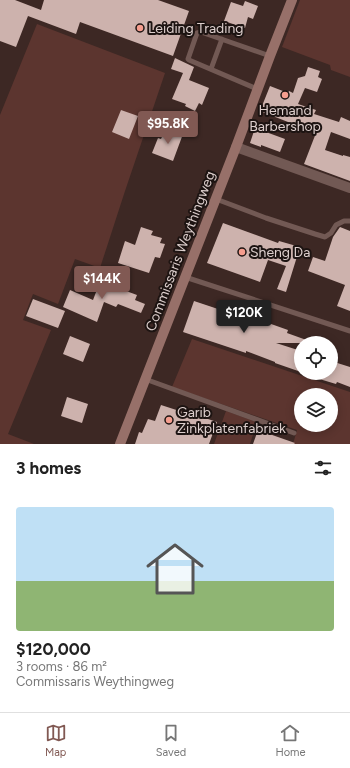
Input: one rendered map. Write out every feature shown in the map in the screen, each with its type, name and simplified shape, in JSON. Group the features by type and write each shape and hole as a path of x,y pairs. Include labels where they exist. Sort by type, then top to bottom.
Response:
{"main road":[{"name":"Commissaris Weythingweg","path":"120,444 292,0"}],"street":[{"path":"236,147 350,188"}],"lane":[{"path":"257,89 188,59 197,33 201,32 270,56"},
{"path":"210,69 222,39"},
{"path":"216,199 266,218 325,236 331,233 336,225 350,220"},
{"path":"185,277 350,331"},
{"path":"145,379 294,433"}],"shaded area":[{"path":"300,0 350,0 350,77 331,70 330,65 282,47"},
{"path":"37,24 165,73 100,268 75,259 58,304 33,294 23,320 51,330 8,434 34,444 0,444 0,115"},
{"path":"192,339 294,373 294,380 314,380 350,392 350,444 293,444 296,432 338,432 338,388 294,388 294,429 172,387"},
{"path":"226,411 257,422 250,444 214,444"}],"building":[{"name":"Leiding Trading","path":"0,0 15,0 41,10 44,0 158,0 189,11 173,56 80,22 76,34 28,16 16,47 0,41"},
{"path":"245,1 258,6 253,19 248,17 245,28 224,21 231,2 243,6"},
{"path":"175,58 194,67 189,80 209,88 202,105 199,103 195,111 185,106 186,104 172,99 183,73 171,69"},
{"path":"308,67 320,71 318,77 322,79 317,92 305,88 298,104 316,110 314,114 339,122 341,117 350,121 350,139 331,132 325,150 350,157 350,181 304,164 316,133 260,111 270,86 288,93 289,91 293,93 298,78 305,76"},
{"path":"121,110 138,116 129,139 112,132"},
{"path":"166,128 183,134 173,161 152,153 158,138 161,139"},
{"path":"255,128 285,139 280,152 261,145 261,147 250,143"},
{"name":"Sheng Da","path":"223,223 278,243 279,241 300,247 286,292 277,289 286,266 268,260 260,282 207,263"},
{"path":"141,227 153,231 151,235 162,238 160,243 165,244 160,258 155,257 149,273 118,263 125,241 135,245"},
{"path":"340,227 350,231 350,311 337,306 345,285 308,271 313,257 325,261 333,237"},
{"path":"103,274 120,281 118,288 137,295 135,300 145,304 141,313 118,304 116,307 104,302 97,322 63,307 70,290 93,300"},
{"path":"33,299 65,311 58,328 26,316"},
{"path":"194,301 224,311 227,305 258,316 257,319 288,330 287,333 295,336 294,336 294,343 276,343 294,349 294,370 246,351 246,353 183,332"},
{"path":"70,336 90,344 83,362 63,354"},
{"path":"338,363 350,367 350,387 337,382 336,384 323,380 338,380"},
{"path":"67,397 88,404 82,423 61,416"},
{"path":"161,405 217,422 209,444 135,444 139,432 142,433 148,419 155,421"},
{"path":"258,430 295,443 253,444"}],"place":[{"name":"Leiding Trading","path":"140,28"},
{"name":"Hemand Barbershop","path":"285,95"},
{"name":"Sheng Da","path":"242,252"},
{"name":"Garib Zinkplatenfabriek","path":"169,420"}]}
